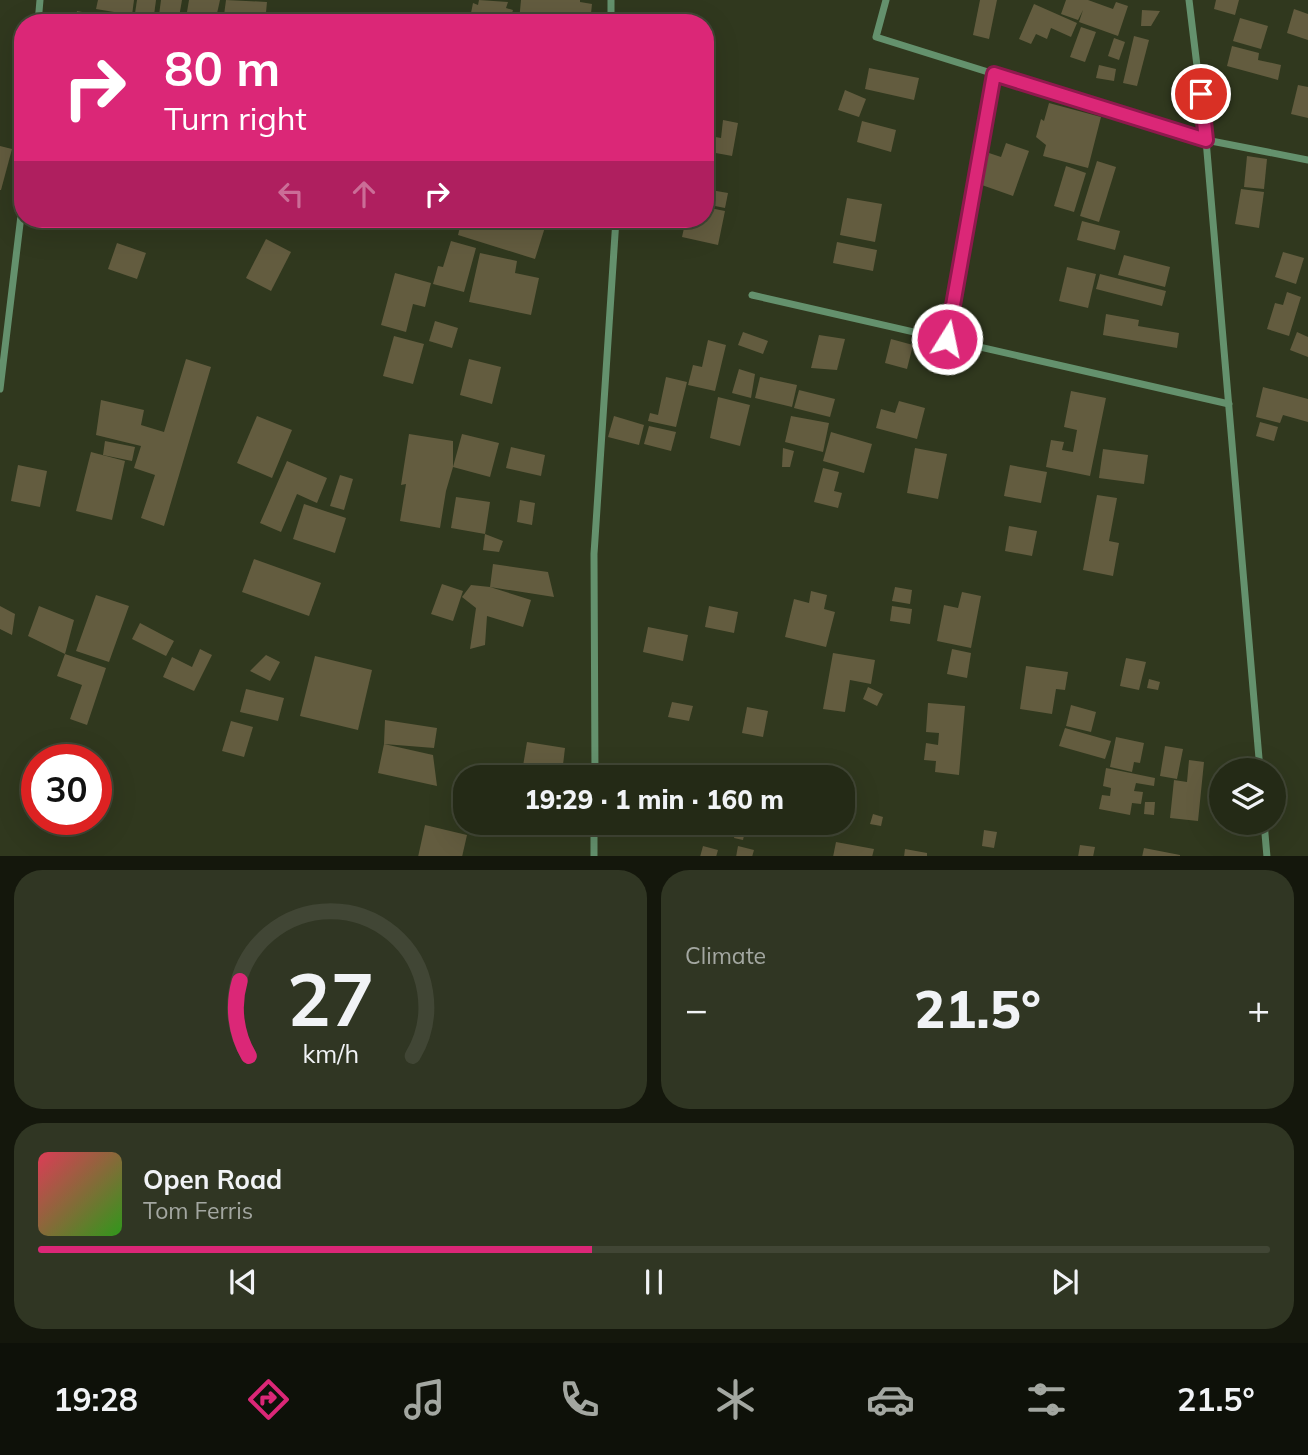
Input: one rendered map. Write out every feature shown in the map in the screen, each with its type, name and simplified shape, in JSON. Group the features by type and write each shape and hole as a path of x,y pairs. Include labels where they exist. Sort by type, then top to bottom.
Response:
{"street":[{"path":"886,0 876,37 1206,140 1308,160"},
{"path":"1189,0 1206,140 1259,758"},
{"path":"947,339 994,74"},
{"path":"0,390 20,228"},
{"path":"595,765 594,554 615,228"},
{"path":"752,295 1229,404"},
{"path":"594,835 594,856"},
{"path":"1265,835 1267,856"}],"building":[{"path":"98,0 134,0 132,14 96,9"},
{"path":"137,0 156,0 154,14 135,14"},
{"path":"161,0 182,0 180,14 159,14"},
{"path":"189,0 220,0 217,14 187,12"},
{"path":"226,0 267,2 266,14 224,14"},
{"path":"479,0 508,2 506,8 513,10 512,14 471,14 473,3 478,5"},
{"path":"521,0 580,0 592,4 591,14 520,14"},
{"path":"980,0 997,0 989,39 973,35"},
{"path":"1066,0 1088,0 1113,9 1116,2 1128,6 1118,36 1079,22 1083,10 1078,20 1061,14"},
{"path":"1216,0 1239,0 1235,15 1214,9"},
{"path":"1034,4 1077,23 1071,37 1051,28 1047,39 1036,34 1031,44 1019,39"},
{"path":"1294,9 1308,14 1308,40 1287,33"},
{"path":"1142,10 1160,11 1151,26 1141,26"},
{"path":"1240,18 1268,26 1261,49 1233,41"},
{"path":"1081,27 1096,32 1085,62 1070,57"},
{"path":"1134,36 1149,40 1137,86 1123,83"},
{"path":"1114,38 1125,42 1119,60 1108,56"},
{"path":"1232,46 1259,53 1258,60 1281,65 1278,80 1227,66"},
{"path":"1099,65 1116,69 1114,81 1096,78"},
{"path":"869,68 919,78 914,100 865,89"},
{"path":"1298,85 1308,87 1308,118 1291,114"},
{"path":"845,90 866,99 859,117 838,110"},
{"path":"1049,103 1101,117 1088,168 1043,156 1046,145 1036,137"},
{"path":"723,120 738,123 732,156 714,153 714,137 721,138"},
{"path":"862,121 896,130 891,152 857,142"},
{"path":"1006,143 1029,151 1013,196 979,184 989,153 1001,157"},
{"path":"0,146 12,149 1,190 0,190"},
{"path":"1247,156 1267,159 1264,189 1244,187"},
{"path":"1097,161 1116,167 1099,222 1080,216"},
{"path":"1066,166 1086,173 1074,212 1054,206"},
{"path":"1241,189 1264,192 1259,228 1235,224"},
{"path":"714,191 728,193 725,208 714,206"},
{"path":"847,198 882,204 875,242 840,235"},
{"path":"714,209 725,211 718,245 682,237 684,228 714,228"},
{"path":"1082,221 1120,231 1115,250 1077,240"},
{"path":"460,228 545,228 535,259 458,235"},
{"path":"266,239 291,252 271,291 246,278"},
{"path":"451,241 476,248 464,292 433,284 438,266 443,267"},
{"path":"837,242 877,250 873,271 833,263"},
{"path":"117,243 146,253 137,279 108,269"},
{"path":"1283,252 1304,258 1296,284 1275,277"},
{"path":"480,253 517,261 515,273 539,278 531,315 469,302"},
{"path":"1124,255 1170,267 1165,287 1118,275"},
{"path":"1067,267 1096,274 1088,308 1059,301"},
{"path":"395,273 431,283 425,307 413,304 406,332 381,325"},
{"path":"1100,274 1166,291 1162,306 1096,289"},
{"path":"1287,292 1301,297 1289,336 1267,329 1275,303 1283,305"},
{"path":"1106,314 1139,320 1138,326 1179,333 1177,348 1103,335"},
{"path":"435,321 458,328 452,348 429,341"},
{"path":"743,332 768,341 763,354 738,345"},
{"path":"1297,332 1308,337 1308,357 1290,350"},
{"path":"819,335 845,339 837,370 811,368"},
{"path":"394,336 424,344 413,384 383,376"},
{"path":"891,339 913,345 907,369 885,363"},
{"path":"708,340 726,345 715,391 688,385 693,365 702,367"},
{"path":"186,359 211,367 164,526 141,518 155,475 134,468 141,446 96,435 101,400 144,410 141,425 164,432"},
{"path":"469,359 501,367 492,404 460,395"},
{"path":"739,369 755,374 751,398 732,393"},
{"path":"666,377 687,382 676,427 648,421 650,413 658,415"},
{"path":"760,377 797,385 792,407 755,398"},
{"path":"1263,387 1308,399 1308,422 1283,415 1280,423 1256,417"},
{"path":"799,390 835,399 830,417 794,408"},
{"path":"1071,391 1106,398 1090,476 1046,467 1051,440 1064,442 1062,450 1073,452 1077,430 1064,427"},
{"path":"718,397 750,405 740,446 710,438"},
{"path":"899,401 925,408 917,439 876,428 881,409 895,413"},
{"path":"257,416 292,430 272,478 237,463"},
{"path":"614,416 644,425 639,445 608,437"},
{"path":"791,416 829,423 823,452 785,442"},
{"path":"1260,422 1278,427 1274,441 1256,436"},
{"path":"649,426 676,432 671,451 644,444"},
{"path":"831,432 872,444 864,473 823,461"},
{"path":"409,434 453,441 453,467 440,528 400,521 406,484 401,485"},
{"path":"462,434 499,443 490,477 453,467"},
{"path":"105,441 135,447 132,461 103,455"},
{"path":"511,447 545,455 541,476 506,468"},
{"path":"783,448 794,451 790,467 782,467"},
{"path":"915,448 947,454 938,499 907,493"},
{"path":"1103,449 1148,455 1144,484 1099,478"},
{"path":"91,452 125,461 112,520 76,511"},
{"path":"287,461 327,478 317,503 297,494 281,532 260,523"},
{"path":"18,465 47,471 40,507 11,501"},
{"path":"1010,465 1047,472 1041,503 1004,496"},
{"path":"823,468 839,472 834,491 842,493 838,508 814,502"},
{"path":"340,475 353,479 344,510 330,506"},
{"path":"1097,495 1117,498 1109,541 1119,543 1113,576 1083,570"},
{"path":"456,497 490,502 485,534 451,528"},
{"path":"520,500 535,503 532,525 517,522"},
{"path":"304,504 346,518 335,553 293,539"},
{"path":"1009,526 1037,531 1032,556 1005,551"},
{"path":"485,534 503,541 499,552 483,550"},
{"path":"254,559 321,583 309,616 242,592"},
{"path":"493,564 548,572 554,597 490,587"},
{"path":"442,584 463,591 453,621 431,614"},
{"path":"471,585 490,587 531,600 523,627 487,616 485,645 470,649 476,608 462,597"},
{"path":"895,587 912,590 910,604 892,601"},
{"path":"811,591 827,595 824,609 835,612 826,647 785,637 794,599 809,603"},
{"path":"962,592 981,596 971,648 937,641 944,605 958,608"},
{"path":"96,595 129,606 109,662 76,651"},
{"path":"0,606 15,614 12,635 0,629"},
{"path":"39,606 74,620 65,654 28,636"},
{"path":"709,606 738,612 734,633 705,627"},
{"path":"892,606 912,609 910,624 890,621"},
{"path":"140,623 174,641 166,656 132,639"},
{"path":"648,627 688,635 683,661 643,652"},
{"path":"200,649 212,655 194,691 163,677 172,657 192,667"},
{"path":"952,649 971,653 967,678 947,674"},
{"path":"833,653 875,660 871,684 850,680 845,712 823,709"},
{"path":"65,654 106,668 87,725 70,719 82,685 57,676"},
{"path":"266,655 280,662 270,681 250,671"},
{"path":"315,656 372,670 358,730 300,716"},
{"path":"1126,658 1146,662 1139,690 1120,686"},
{"path":"1026,666 1068,672 1065,690 1056,689 1052,714 1020,709"},
{"path":"1149,679 1160,682 1158,690 1147,688"},
{"path":"868,687 883,694 877,706 863,699"},
{"path":"246,689 284,698 278,721 240,712"},
{"path":"672,702 693,706 689,721 668,717"},
{"path":"928,703 965,706 959,775 935,772 936,761 924,760 926,743 938,745 939,733 926,732"},
{"path":"1071,705 1096,712 1091,732 1066,726"},
{"path":"747,707 768,711 763,737 742,733"},
{"path":"385,720 437,728 434,748 384,744"},
{"path":"231,721 253,727 244,757 222,751"},
{"path":"1065,728 1111,741 1105,759 1059,746"},
{"path":"1116,737 1144,743 1140,763 1134,762 1132,772 1110,767"},
{"path":"527,742 565,748 563,765 523,765"},
{"path":"384,744 433,755 437,786 378,773"},
{"path":"1165,746 1183,749 1177,779 1160,776"},
{"path":"1189,760 1204,762 1198,821 1170,818 1174,780 1187,782"},
{"path":"1106,768 1155,778 1154,786 1136,783 1134,791 1143,792 1141,804 1132,803 1130,815 1099,809 1102,795 1110,796 1111,788 1103,786"},
{"path":"1145,802 1155,802 1154,815 1144,814"},
{"path":"873,814 883,817 881,826 870,824"},
{"path":"425,825 453,832 453,835 467,835 462,856 418,856"},
{"path":"984,830 997,832 994,848 982,846"},
{"path":"735,835 744,835 743,840 734,838"},
{"path":"836,842 874,849 872,856 833,856"},
{"path":"1080,845 1095,847 1093,856 1078,856"},
{"path":"703,846 718,850 716,856 700,856"},
{"path":"738,846 754,850 752,856 736,856"},
{"path":"1144,848 1180,855 1180,856 1142,856"},
{"path":"905,849 927,853 927,856 904,856"}],"route":[{"path":"947,339 994,74 1206,140 1201,94"}]}
